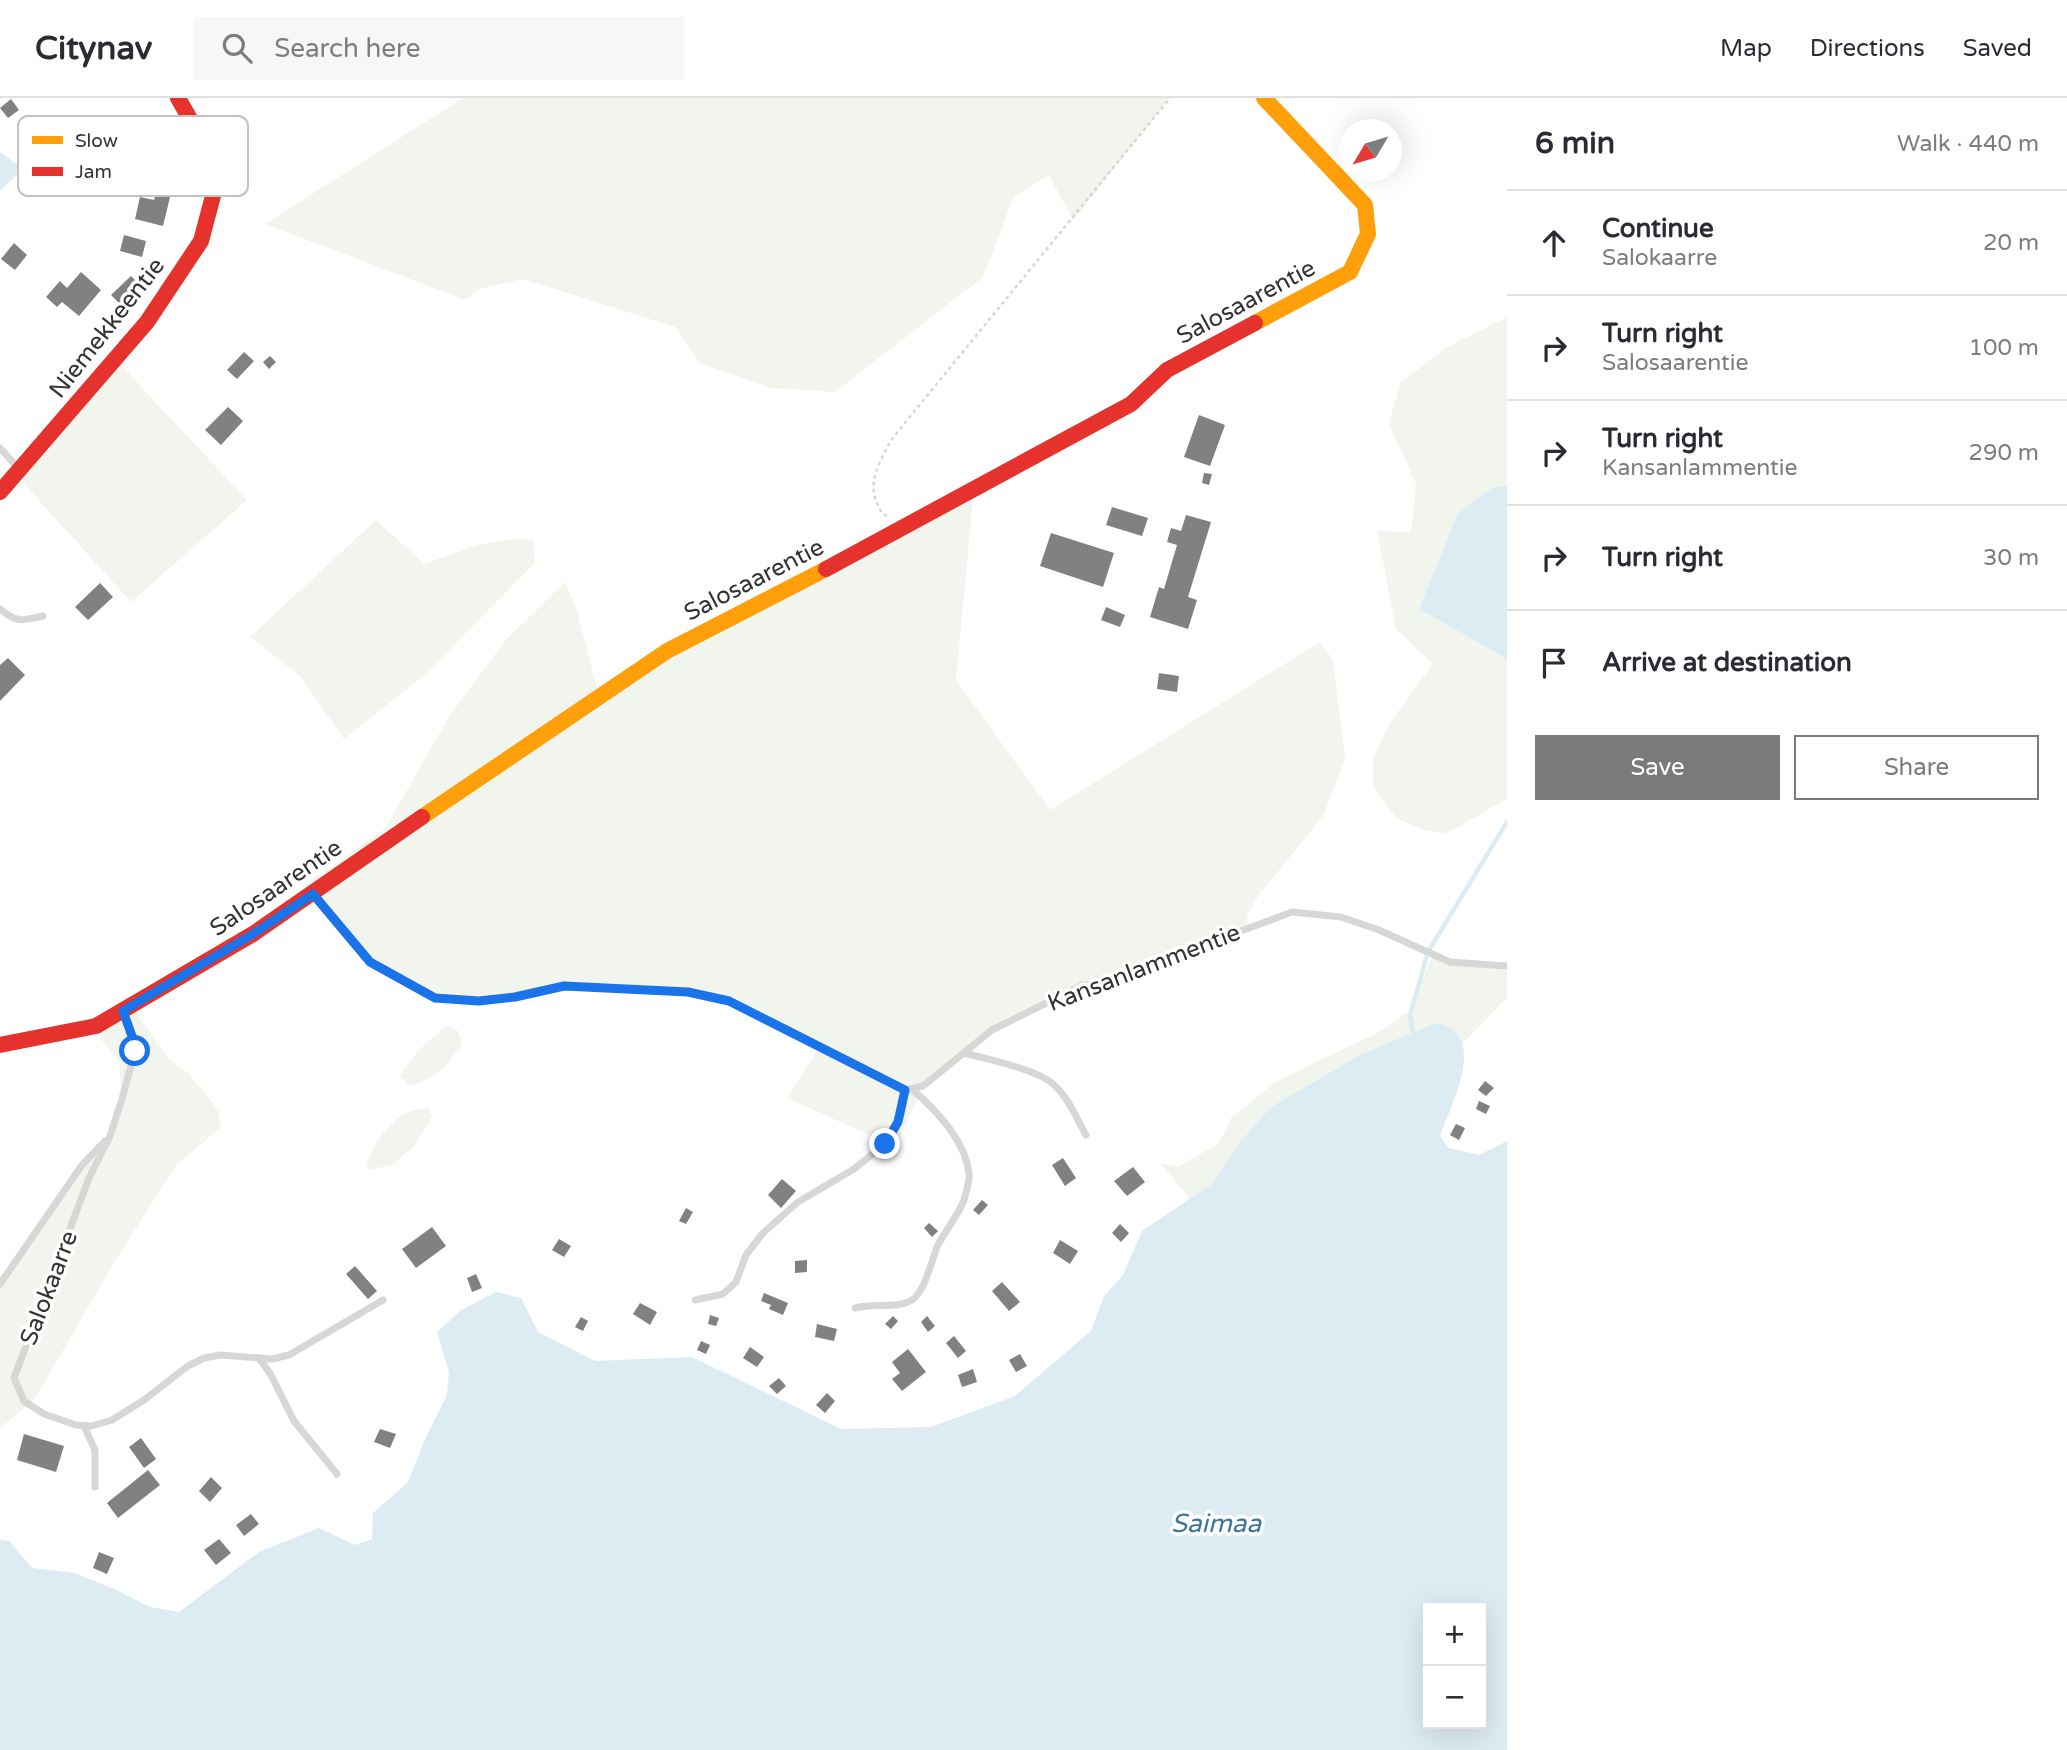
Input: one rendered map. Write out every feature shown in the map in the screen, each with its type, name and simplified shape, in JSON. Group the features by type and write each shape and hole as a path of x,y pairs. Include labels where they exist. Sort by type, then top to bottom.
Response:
{"street":[{"name":"Niemekkeentie","path":"178,98 188,116"},
{"name":"Salosaarentie","path":"0,1045 96,1026 123,1011 253,934 667,651 1131,404 1167,370 1350,272 1368,234 1365,205 1264,98"},
{"name":"Niemekkeentie","path":"0,492 147,322 201,242 213,196"}],"lane":[{"path":"0,448 20,469"},
{"path":"0,608 12,619 24,621 43,616"},
{"path":"313,894 370,962 435,998 479,1001 515,997 564,986 688,992 729,1001 909,1090 931,1105 964,1150 970,1176 963,1202 938,1245 920,1293 914,1300 897,1306 881,1304 855,1308"},
{"name":"Kansanlammentie","path":"909,1090 923,1086 992,1030 1083,985 1099,984 1292,912 1341,917 1379,930 1450,962 1507,966"},
{"name":"Salokaarre","path":"84,1426 44,1414 24,1401 14,1378 89,1178 110,1136 135,1051 123,1011"},
{"path":"964,1053 993,1060 1051,1082 1064,1096 1086,1135"},
{"path":"695,1300 723,1294 736,1282 746,1255 763,1233 798,1202 854,1169 885,1144 898,1122 909,1090"},
{"path":"0,1284 82,1166 110,1136"},
{"path":"95,1487 95,1450 84,1426 112,1420 144,1400 188,1366 204,1358 220,1355 257,1358 289,1355 306,1348 383,1300"},
{"path":"257,1358 271,1375 294,1421 337,1475"}],"path":[{"path":"905,526 882,514 873,493 877,466 891,440 1170,98"}],"shaded area":[{"path":"463,98 1170,98 1073,220 1049,175 1013,198 983,277 835,392 771,388 700,363 675,327 523,279 479,289 466,300 265,224"},
{"path":"1507,317 1507,799 1447,833 1423,830 1396,818 1373,786 1373,758 1389,724 1433,664 1396,629 1377,531 1411,532 1416,484 1389,424 1400,383 1447,347"},
{"path":"115,359 247,500 131,602 15,474"},
{"path":"974,489 956,680 1050,810 1320,642 1333,660 1345,759 1323,816 1258,896 1247,916 1248,928 1099,984 1083,985 992,1030 923,1086 896,1147 787,1098 819,1048 729,1001 688,992 564,986 479,1001 435,998 370,962 306,885 385,829 450,715 505,641 565,582 577,610 599,697"},
{"path":"376,520 424,564 491,542 519,539 533,540 535,563 422,677 344,739 299,675 250,637"},
{"path":"1433,954 1450,962 1507,966 1507,998 1463,1043 1454,1029 1240,1142 1212,1184 1190,1199 1160,1163 1178,1167 1219,1143 1231,1118 1275,1082 1383,1030 1410,1010"},
{"path":"131,1006 169,1059 189,1074 219,1111 220,1128 176,1165 115,1261 34,1400 0,1428 0,1284 82,1165 110,1135 122,1099 119,1062 100,1038 96,1026"},
{"path":"449,1025 458,1031 462,1044 440,1071 409,1086 400,1076 405,1068 421,1048"},
{"path":"428,1107 432,1117 414,1146 392,1165 367,1170 370,1155 393,1123 406,1113"}],"water":[{"path":"0,152 18,165 18,174 0,191"},
{"path":"1507,486 1507,661 1501,655 1419,609 1458,513 1493,487"},
{"name":"Saimaa","path":"1436,1023 1456,1032 1464,1055 1460,1083 1440,1136 1448,1148 1479,1155 1507,1141 1507,1750 0,1750 0,1540 9,1541 32,1568 74,1573 150,1607 179,1612 259,1552 319,1528 355,1545 372,1539 373,1513 408,1482 447,1395 449,1372 437,1332 461,1310 496,1292 521,1298 538,1332 595,1361 692,1357 841,1429 931,1427 1015,1396 1091,1331 1104,1296 1123,1275 1142,1231 1212,1184 1240,1142 1271,1107 1362,1054"}],"building":[{"path":"11,99 19,110 8,118 0,108"},
{"path":"155,196 170,196 163,226 135,219 140,197 154,200"},
{"path":"124,235 146,241 142,257 120,251"},
{"path":"14,243 27,255 15,270 1,259"},
{"path":"81,272 101,290 79,316 62,302 57,307 46,297 60,281 67,288"},
{"path":"131,276 145,290 125,309 111,295"},
{"path":"244,352 254,361 237,379 227,370"},
{"path":"270,356 276,362 269,369 263,362"},
{"path":"228,407 243,421 221,445 205,430"},
{"path":"1199,415 1225,425 1210,466 1184,457"},
{"path":"1204,473 1212,474 1209,485 1202,483"},
{"path":"1112,507 1148,518 1142,536 1106,525"},
{"path":"1186,515 1211,522 1188,597 1197,600 1188,629 1150,617 1159,587 1164,589 1177,545 1167,542 1171,528 1181,531"},
{"path":"1051,533 1114,553 1103,587 1040,566"},
{"path":"100,583 113,597 88,620 75,607"},
{"path":"1106,607 1125,615 1120,627 1101,620"},
{"path":"8,658 25,675 0,701 0,665"},
{"path":"1159,673 1179,676 1177,692 1157,689"},
{"path":"1485,1081 1494,1088 1486,1096 1478,1090"},
{"path":"1479,1101 1490,1106 1486,1114 1476,1109"},
{"path":"1456,1124 1465,1128 1459,1140 1450,1135"},
{"path":"1063,1158 1076,1178 1065,1186 1052,1165"},
{"path":"1133,1167 1145,1182 1127,1196 1114,1181"},
{"path":"782,1179 796,1191 781,1208 768,1195"},
{"path":"982,1200 988,1205 979,1215 973,1210"},
{"path":"686,1208 693,1212 686,1224 679,1221"},
{"path":"929,1223 938,1231 932,1237 924,1228"},
{"path":"1120,1224 1129,1233 1121,1242 1112,1233"},
{"path":"432,1227 446,1246 416,1268 402,1249"},
{"path":"559,1239 571,1246 564,1257 552,1250"},
{"path":"1060,1240 1078,1251 1070,1264 1053,1253"},
{"path":"807,1260 807,1272 795,1273 795,1261"},
{"path":"355,1266 377,1291 368,1299 346,1274"},
{"path":"476,1274 482,1288 472,1292 467,1278"},
{"path":"1002,1282 1020,1302 1009,1311 992,1291"},
{"path":"764,1293 788,1303 783,1315 769,1309 771,1305 761,1301"},
{"path":"640,1303 657,1312 650,1325 633,1314"},
{"path":"710,1315 719,1318 716,1326 708,1324"},
{"path":"893,1316 898,1321 891,1329 885,1324"},
{"path":"927,1316 935,1326 928,1332 921,1322"},
{"path":"581,1317 588,1321 583,1331 575,1327"},
{"path":"817,1324 837,1329 834,1341 815,1337"},
{"path":"954,1336 966,1351 958,1358 946,1343"},
{"path":"701,1341 710,1345 706,1354 697,1350"},
{"path":"750,1347 764,1357 757,1367 743,1358"},
{"path":"908,1349 926,1372 902,1391 892,1379 900,1373 892,1362"},
{"path":"1020,1354 1027,1366 1016,1372 1009,1360"},
{"path":"973,1369 977,1382 962,1387 958,1375"},
{"path":"779,1378 786,1386 777,1394 769,1386"},
{"path":"827,1393 835,1401 825,1413 816,1405"},
{"path":"380,1429 396,1434 390,1448 374,1442"},
{"path":"24,1434 64,1446 56,1472 17,1460"},
{"path":"141,1438 156,1459 144,1468 129,1447"},
{"path":"148,1470 160,1485 118,1518 107,1503"},
{"path":"211,1477 222,1488 210,1502 199,1491"},
{"path":"251,1514 259,1524 244,1536 236,1525"},
{"path":"219,1539 231,1553 216,1565 204,1550"},
{"path":"99,1552 114,1558 107,1574 93,1568"}],"waterway":[{"path":"1413,1033 1410,1015 1428,952 1507,822"}],"traffic: slow":[{"path":"1255,323 1350,272 1368,234 1365,205 1264,98"},
{"path":"422,817 667,651 826,569"}],"traffic: jam":[{"path":"178,98 188,116"},
{"path":"0,492 147,322 201,241 213,196"},
{"path":"826,569 1131,404 1167,370 1255,323"},
{"path":"0,1045 96,1026 253,934 422,817"}],"route":[{"path":"135,1051 123,1011 253,934 313,894 370,962 435,998 479,1001 515,997 564,986 688,992 729,1001 905,1090 898,1122 885,1144"}]}
